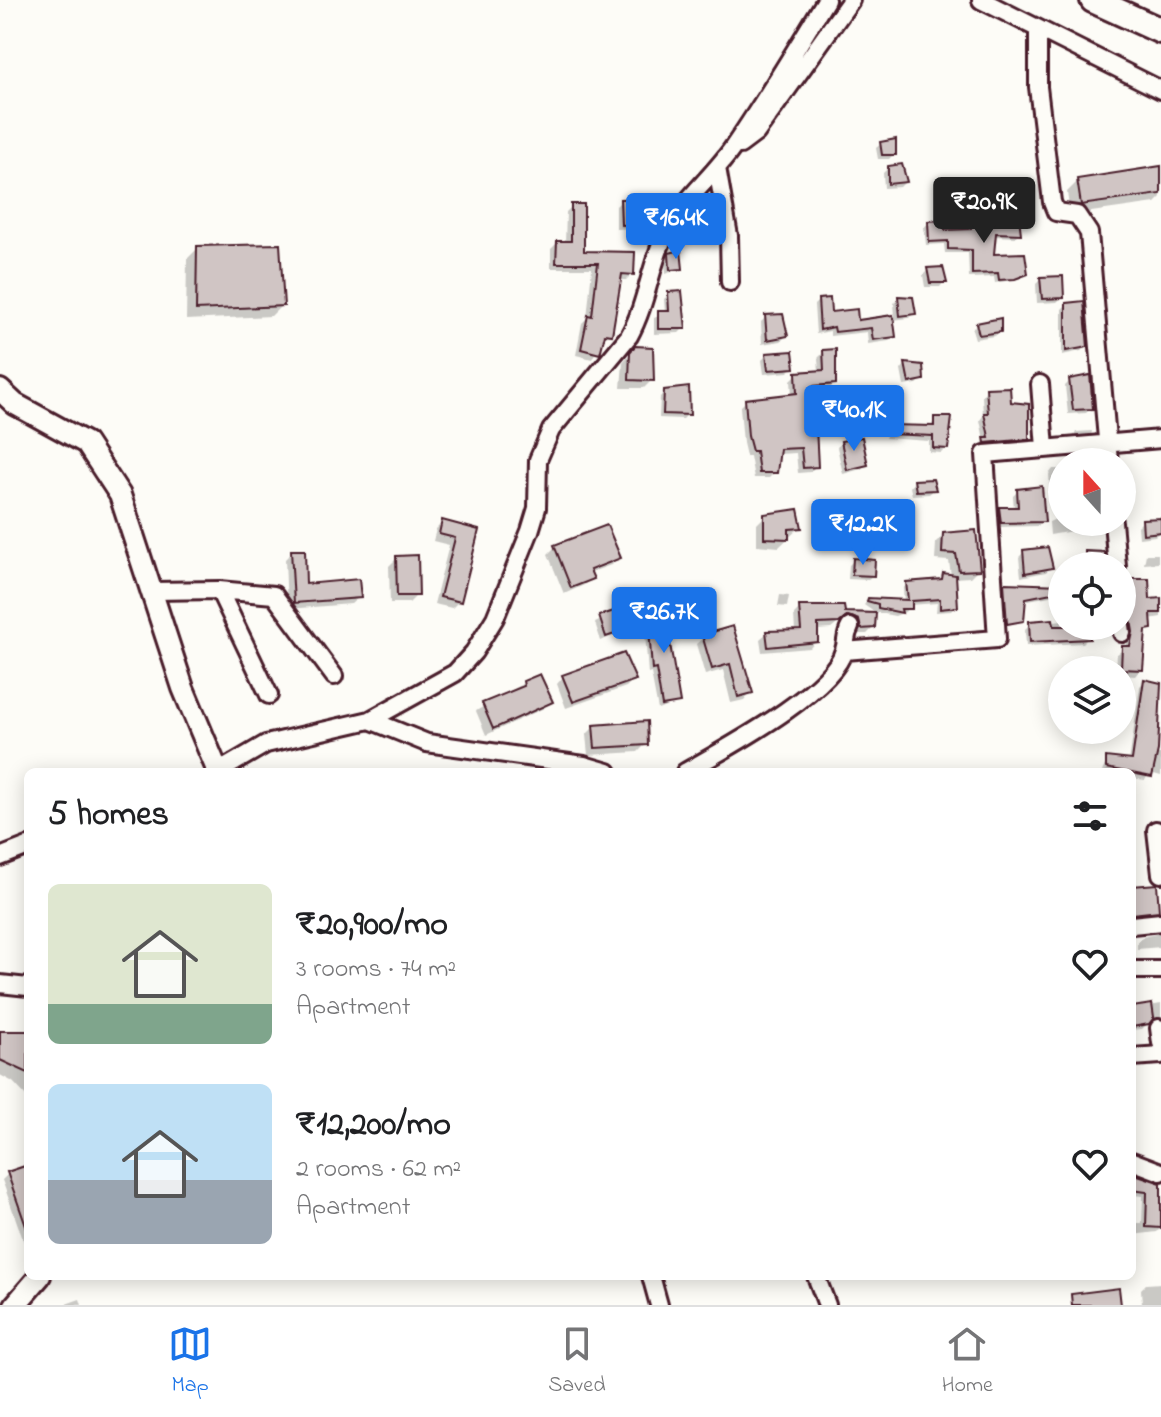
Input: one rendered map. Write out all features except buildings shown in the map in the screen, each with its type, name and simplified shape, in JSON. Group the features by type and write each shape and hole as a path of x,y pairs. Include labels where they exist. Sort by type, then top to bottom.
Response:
{"highway":[{"path":"1093,0 1161,31"}],"main road":[{"path":"0,390 15,404 79,437 92,450 125,505 183,688 216,768"},
{"path":"15,1305 37,1280"}],"street":[{"path":"225,768 266,744 370,720 455,673 474,652 495,618 530,531 537,508 538,460 551,430 629,336 638,320 666,233 685,200 729,153 826,0"},
{"path":"729,153 756,133 851,0"},
{"path":"981,0 1161,90"},
{"path":"1038,31 1038,87 1052,202 1056,212 1077,215 1089,233 1107,448"},
{"path":"717,168 729,236 730,282"},
{"path":"1040,384 1045,448"},
{"path":"844,651 997,639 985,454 1161,439"},
{"path":"153,591 219,590 274,595 334,676"},
{"path":"219,590 269,695"},
{"path":"691,768 814,692 844,651 844,639 850,627"},
{"path":"370,720 427,743 594,768"},
{"path":"1156,830 1161,874"},
{"path":"0,857 24,848"},
{"path":"1136,925 1161,922"},
{"path":"1136,970 1161,970"},
{"path":"0,984 24,987"},
{"path":"1136,1057 1161,1055"},
{"path":"1136,1163 1161,1172"},
{"path":"652,1280 659,1305"},
{"path":"818,1280 827,1305"}]}
